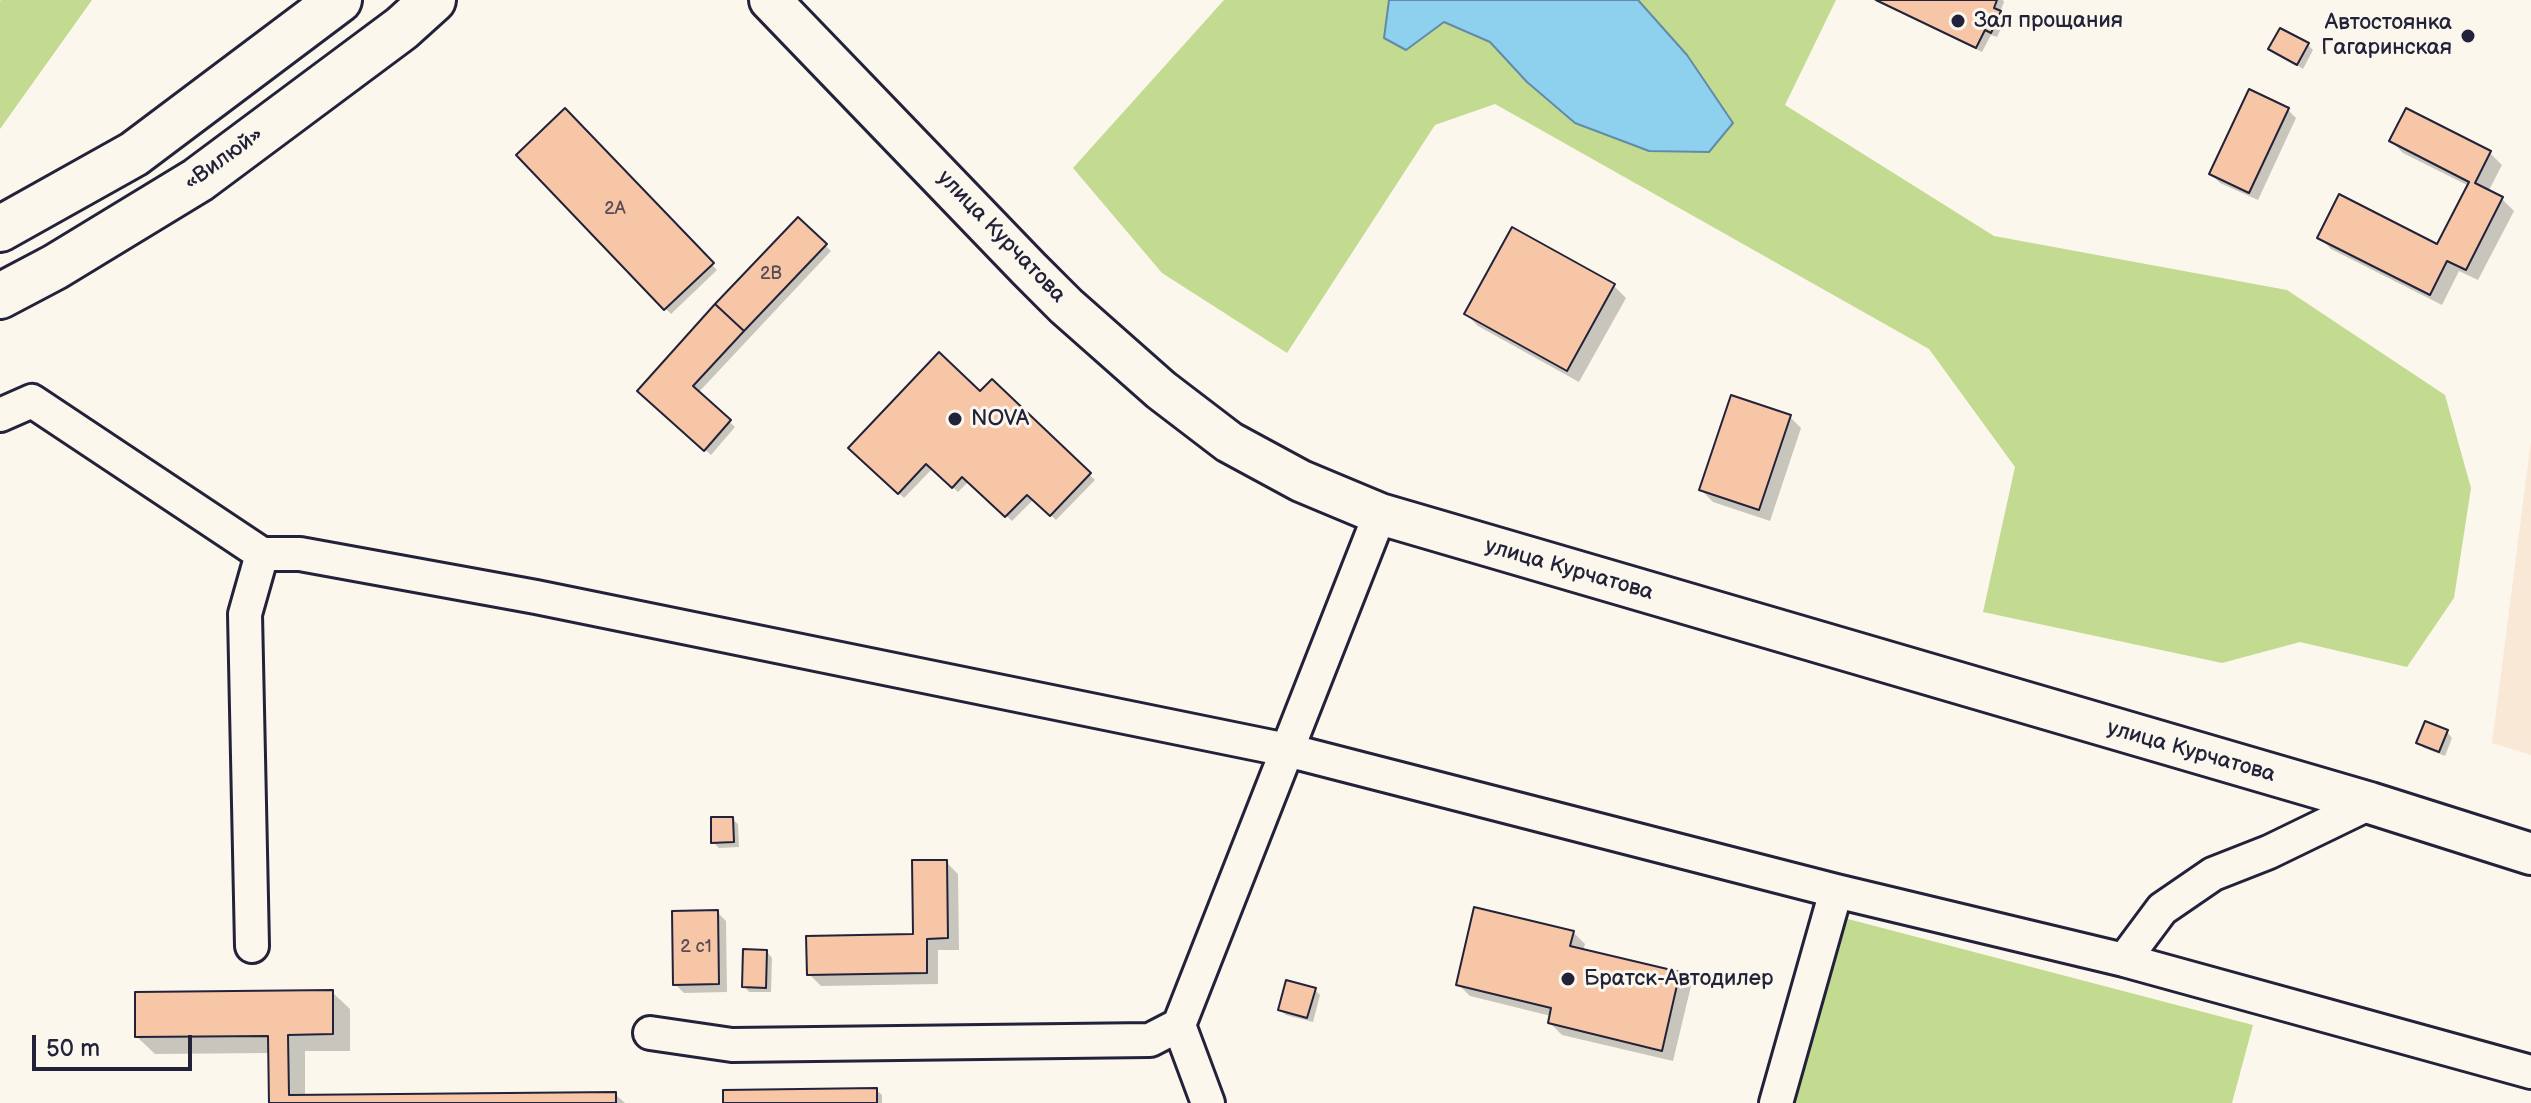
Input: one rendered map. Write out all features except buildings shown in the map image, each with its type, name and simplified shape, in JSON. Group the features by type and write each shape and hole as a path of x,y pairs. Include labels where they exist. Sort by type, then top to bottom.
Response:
{"highway":[{"path":"0,229 134,154 339,0"},
{"name":"«Вилюй»","path":"0,296 55,267 198,180 402,28 433,0"}],"main road":[{"name":"улица Курчатова","path":"770,0 1066,306 1161,390 1229,442 1301,481 1380,514 2370,803 2531,854"}],"street":[{"path":"0,415 32,401 262,554 300,554 536,597 1287,750 1836,891 2124,960 2531,1072"},
{"path":"650,1033 732,1045 1150,1040 1179,1025 1380,514"},
{"path":"252,946 245,614 262,554"},
{"path":"2124,960 2162,909 2213,874 2269,852 2370,803"},
{"path":"1776,1103 1836,891"},
{"path":"1179,1025 1208,1103"}],"shaded area":[{"path":"2531,441 2531,755 2492,743"}],"green space":[{"path":"92,0 0,129 0,1"},
{"path":"1224,0 1836,0 1785,105 1994,236 2287,290 2445,395 2471,488 2454,598 2407,667 2300,642 2222,663 1983,612 2015,467 1929,349 1495,104 1435,125 1287,353 1162,273 1073,168"},
{"path":"1848,919 2253,1025 2232,1103 1794,1103"}],"water":[{"path":"1389,0 1638,0 1687,55 1733,123 1709,152 1649,151 1575,123 1527,82 1490,42 1444,22 1406,50 1384,38"}],"place":[{"name":"Зал прощания","path":"1958,21"},
{"name":"Автостоянка Гагаринская","path":"2468,36"},
{"name":"NOVA","path":"955,419"},
{"name":"Братск-Автодилер","path":"1568,979"}]}
